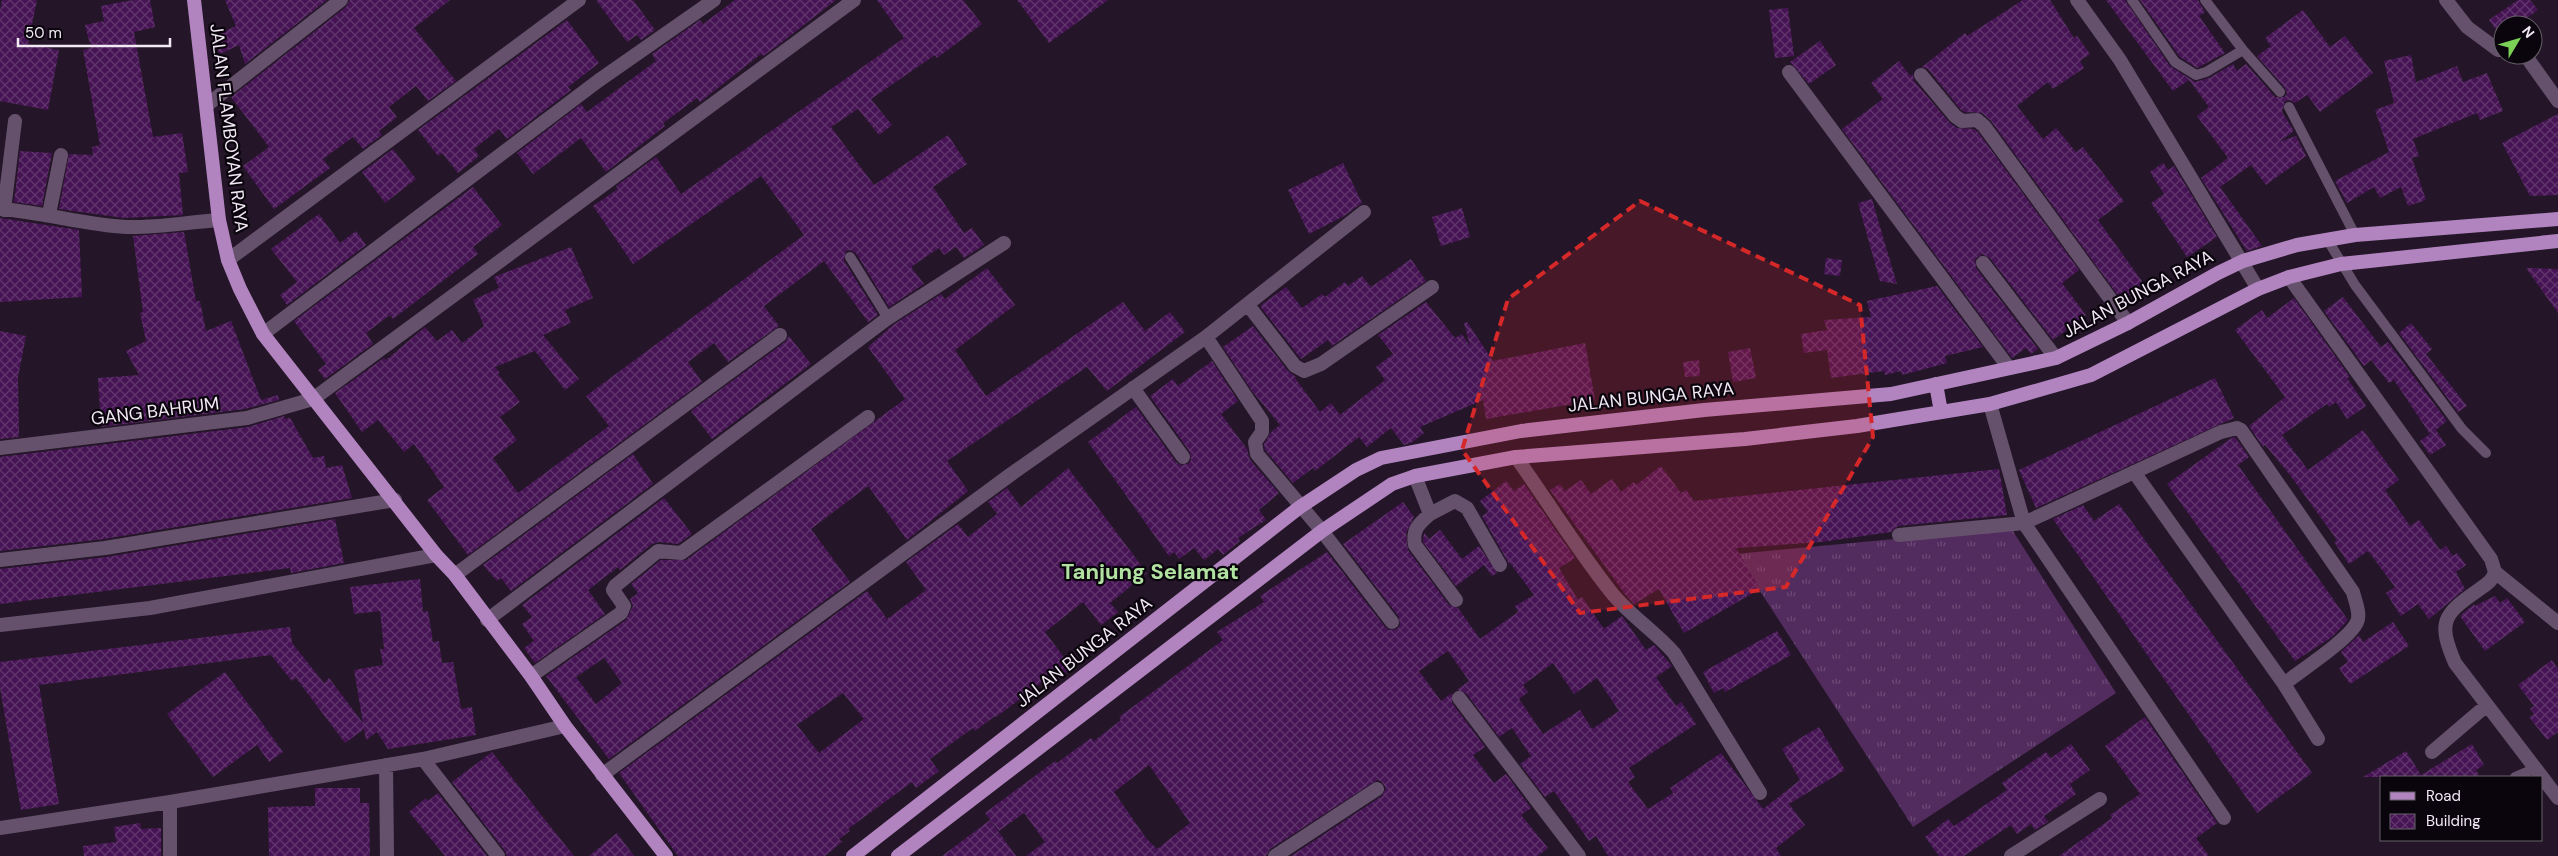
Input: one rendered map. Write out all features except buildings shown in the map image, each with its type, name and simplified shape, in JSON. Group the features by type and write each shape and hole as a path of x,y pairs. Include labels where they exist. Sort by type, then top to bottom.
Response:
{"main road":[{"name":"JALAN FLAMBOYAN RAYA","path":"194,0 219,220 228,260 263,334 395,500 436,556 455,575 531,676 565,726 666,856"},
{"name":"JALAN BUNGA RAYA","path":"853,856 1300,507 1356,470 1381,458 1522,431 1704,410 1891,394 2056,358 2128,323 2243,261 2297,244 2356,235 2558,219"},
{"path":"898,856 1322,531 1392,484 1415,476 1516,457 1744,439 1857,426 1990,404 2091,375 2258,289 2289,277 2341,264 2558,241"},
{"path":"1936,384 1941,412"}],"street":[{"path":"207,105 341,0"},
{"path":"228,260 579,0"},
{"path":"263,334 598,81 714,0"},
{"path":"313,399 854,0"},
{"path":"2077,0 2120,60 2243,261 2258,289"},
{"path":"2446,0 2467,26 2493,46"},
{"path":"2532,65 2558,101"},
{"path":"1788,72 2009,368"},
{"path":"1921,75 1955,116 1962,121 1977,120 1984,126 2128,323"},
{"path":"15,121 2,210 49,214 83,223 128,227 219,220"},
{"path":"49,214 61,155"},
{"path":"602,775 830,606 1206,337 1364,212"},
{"path":"487,620 888,318 1004,243"},
{"path":"1983,263 2056,358"},
{"path":"2289,277 2491,559 2495,572 2558,623"},
{"path":"1248,305 1295,366 1304,371 1321,364 1432,287"},
{"path":"455,575 780,335"},
{"path":"1206,337 1262,421 1262,432 1255,442 1257,454 1322,531 1392,622"},
{"path":"1133,388 1183,457"},
{"name":"GANG BAHRUM","path":"0,448 247,418 313,399"},
{"path":"1990,404 2024,523 2224,818"},
{"path":"531,676 621,613 624,606 613,590 615,586 658,551 681,553 868,417"},
{"path":"1899,535 2024,523 2230,428 2237,428 2241,430 2353,592 2358,613 2358,622 2348,634 2284,684"},
{"path":"1516,457 1611,593 1641,622 1660,636 1674,653 1760,793"},
{"path":"2134,472 2284,684 2318,739"},
{"path":"1415,476 1430,514"},
{"path":"0,560 104,548 395,500"},
{"path":"1456,600 1415,545 1413,535 1415,528 1430,514 1455,501 1462,503 1467,508 1500,565"},
{"path":"0,625 150,608 436,556"},
{"path":"2495,572 2492,580 2454,607 2444,626 2446,642 2455,663 2542,776"},
{"path":"1459,698 1579,856"},
{"path":"2432,752 2487,705"},
{"path":"0,828 386,766 565,726"},
{"path":"423,759 498,856"},
{"path":"386,766 387,856"},
{"path":"2543,778 2558,798"},
{"path":"1275,856 1377,789"},
{"path":"2011,856 2100,799"},
{"path":"170,802 170,856"}],"lane":[{"path":"2132,0 2175,62 2196,74 2206,72 2243,50"},
{"path":"2205,0 2243,50 2280,92"},
{"path":"2289,107 2356,235"},
{"path":"2327,239 2341,264 2462,429 2486,453"},
{"path":"850,257 888,318"},
{"path":"2517,776 2536,768"}],"highlighted area":[{"path":"1640,201 1860,305 1873,437 1786,587 1580,613 1462,450 1508,299"}],"green space":[{"path":"2011,528 2116,693 1913,827 1736,554"}],"district":[{"name":"Tanjung Selamat","path":"1150,571"}]}
